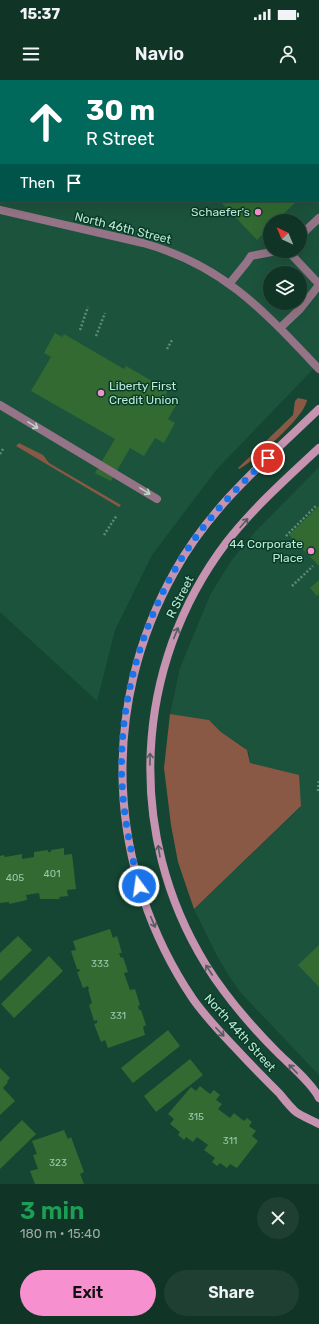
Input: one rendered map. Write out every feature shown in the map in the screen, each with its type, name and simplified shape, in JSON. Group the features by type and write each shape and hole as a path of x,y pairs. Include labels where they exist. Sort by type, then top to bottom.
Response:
{"main road":[{"name":"R Street","path":"124,803 122,783 124,730 133,674 142,642 167,586 201,530 219,508 252,473 319,409"},
{"name":"R Street","path":"151,798 151,731 156,701 173,640 185,612 212,563 232,537 266,498 319,448"},
{"name":"North 44th Street","path":"151,798 160,858 169,889 192,941 220,987 236,1008 319,1098"},
{"name":"North 44th Street","path":"124,803 130,852 139,886 163,947 177,974 194,1000 215,1027 297,1112 319,1124"}],"street":[{"name":"North 46th Street","path":"0,210 164,249 208,270 230,283 280,328 319,369"},
{"path":"307,229 319,218"},
{"path":"230,283 251,256 263,254"},
{"path":"280,328 300,309 319,285 294,258"},
{"path":"0,405 157,498"}],"path":[{"path":"80,330 88,307"},
{"path":"96,336 105,313"},
{"path":"166,349 172,340"},
{"path":"0,454 3,448"},
{"path":"286,536 316,506"},
{"path":"104,535 117,515"},
{"path":"292,586 313,566"},
{"path":"318,791 319,779"}],"shaded area":[{"path":"0,202 319,202 319,363 217,469 152,555 115,630 97,701 0,612"},
{"path":"298,398 307,400 298,417 267,448 239,469 238,468 293,415 295,401"},
{"path":"19,443 43,455 49,463 121,505 119,507 16,446"},
{"name":"44 Corporate Place","path":"319,467 319,1075 241,993 217,956 194,909 301,807 250,763 249,753 244,747 221,732 209,720 170,714 180,668 210,595 231,561 254,533"},
{"path":"170,714 209,720 221,732 247,750 250,763 299,775 301,806 194,909 178,862 171,825 164,768"}],"building":[{"name":"Schaefer's","path":"221,202 296,202 283,214 263,214 263,234 257,240"},
{"name":"Liberty First Credit Union","path":"55,333 62,337 64,334 124,369 126,366 168,390 165,395 178,402 168,419 175,423 164,443 155,438 144,456 130,448 111,481 95,473 115,439 31,391 51,357 44,353"},
{"name":"44 Corporate Place","path":"319,506 319,566 289,535"},
{"name":"44 Corporate Place","path":"319,580 319,594 317,596 310,588"},
{"path":"64,848 64,855 72,854 76,889 67,890 68,896 59,897 60,899 40,899 39,893 26,895 27,900 9,904 9,902 0,903 0,856 4,855 5,857 22,854 22,859 34,857 34,852 48,850 48,852 51,852 51,850"},
{"path":"110,929 113,938 117,936 122,953 119,953 121,958 123,957 128,972 124,973 130,990 135,989 140,1005 138,1006 139,1010 141,1010 146,1025 143,1027 145,1035 108,1048 105,1040 101,1042 94,1024 97,1023 97,1020 94,1021 89,1005 92,1003 89,989 88,986 83,988 77,972 80,971 77,969 71,951 76,950 73,941"},
{"path":"18,936 32,950 0,981 0,953"},
{"path":"319,945 319,987 298,965"},
{"path":"49,956 63,971 14,1018 1,1004"},
{"path":"168,1030 180,1046 133,1083 121,1068"},
{"path":"190,1059 203,1075 156,1112 144,1096"},
{"path":"0,1068 10,1078 3,1088 15,1101 0,1115"},
{"path":"200,1086 210,1094 214,1090 220,1095 216,1100 222,1104 218,1109 230,1118 234,1113 244,1121 247,1118 252,1122 249,1126 256,1131 252,1136 258,1141 237,1168 230,1164 227,1168 220,1163 217,1166 212,1162 215,1158 204,1150 208,1145 197,1137 193,1142 186,1137 184,1140 178,1135 180,1132 170,1124 174,1119 168,1114 191,1087 196,1091"},
{"path":"22,1120 36,1134 0,1169 0,1142"},
{"path":"64,1130 68,1139 71,1137 84,1172 80,1174 84,1184 35,1184 30,1171 38,1169 33,1155 37,1154 32,1141"}],"place":[{"name":"Schaefer's","path":"258,212"},
{"name":"Liberty First Credit Union","path":"101,393"},
{"name":"44 Corporate Place","path":"311,551"}],"route":[{"path":"139,886 130,852 126,827 122,783 122,756 124,730 133,674 142,642 175,570 201,530 236,489 268,458"}]}
